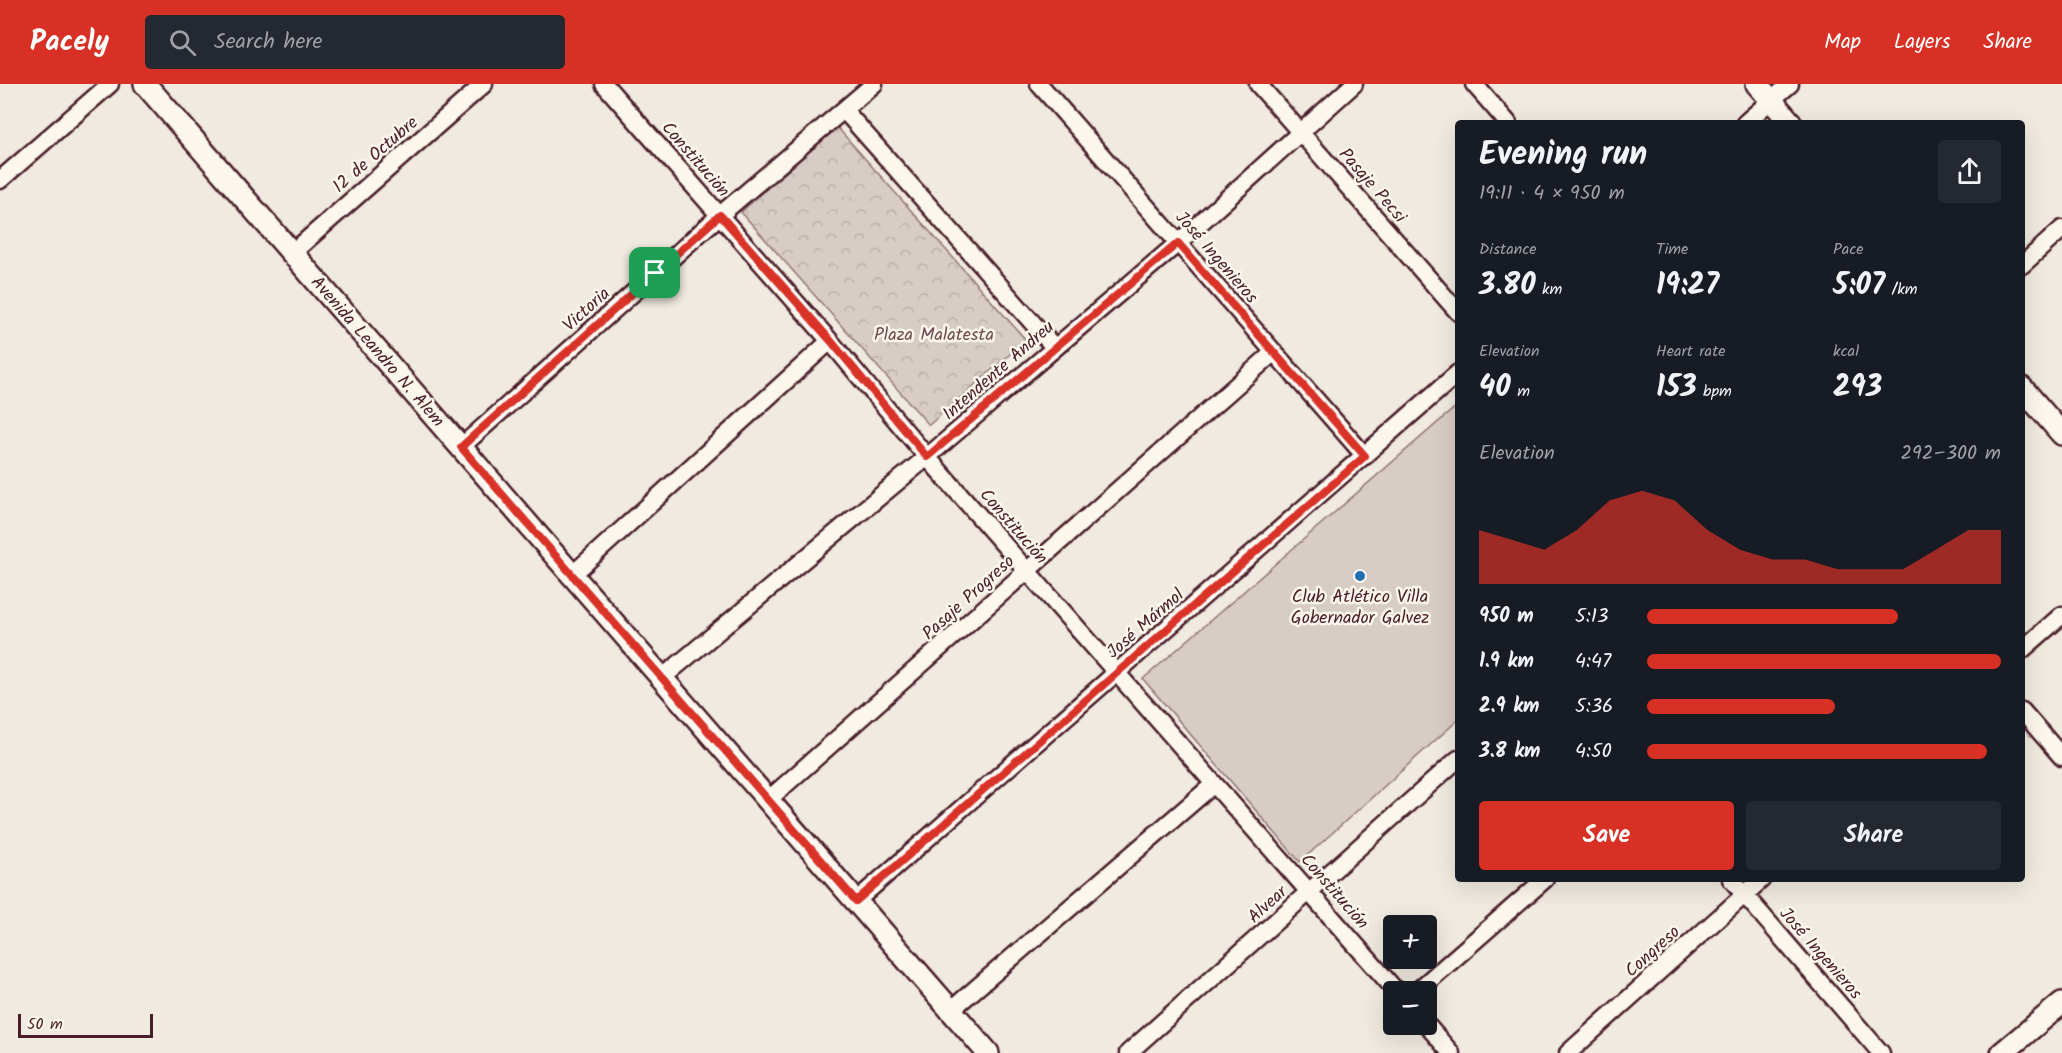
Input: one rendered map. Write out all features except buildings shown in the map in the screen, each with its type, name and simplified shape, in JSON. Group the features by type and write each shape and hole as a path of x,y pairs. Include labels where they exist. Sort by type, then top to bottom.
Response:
{"street":[{"path":"0,180 110,84"},
{"name":"Avenida Leandro N. Alem","path":"145,84 988,1053"},
{"name":"12 de Octubre","path":"292,252 484,84"},
{"name":"Constitución","path":"604,84 831,341 927,457 1387,981"},
{"name":"Victoria","path":"461,447 720,215 874,84"},
{"name":"José Ingenieros","path":"1039,84 1365,456"},
{"name":"Pasaje Pecsi","path":"1258,84 1455,309"},
{"name":"Intendente Andreu","path":"662,678 927,457 1178,243 1354,84"},
{"path":"1474,84 1505,120"},
{"path":"1757,84 1788,120"},
{"path":"1748,120 1790,84"},
{"path":"844,110 1054,348"},
{"path":"2025,262 2062,230"},
{"path":"572,574 831,341"},
{"name":"Pasaje Progreso","path":"768,800 1274,352"},
{"name":"José Mármol","path":"856,901 1455,376"},
{"path":"2025,391 2062,434"},
{"path":"2025,647 2062,615"},
{"path":"2025,714 2062,757"},
{"name":"Alvear","path":"1128,1053 1455,762"},
{"path":"951,1010 1214,784"},
{"path":"1429,981 1542,882"},
{"name":"José Ingenieros","path":"1734,882 1881,1053"},
{"name":"Congreso","path":"1568,1053 1759,882"},
{"path":"2002,1053 2060,1008"},
{"path":"1435,1035 1451,1053"}],"green space":[{"name":"Plaza Malatesta","path":"837,127 1026,340 929,425 741,212"},
{"name":"Club Atlético Villa Gobernador Galvez","path":"1455,408 1455,723 1300,862 1143,679"}],"place":[{"name":"Club Atlético Villa Gobernador Galvez","path":"1360,576"}],"route":[{"path":"720,215 831,341 927,457 1178,243 1365,456 856,901 461,447 655,273 720,215"}]}
